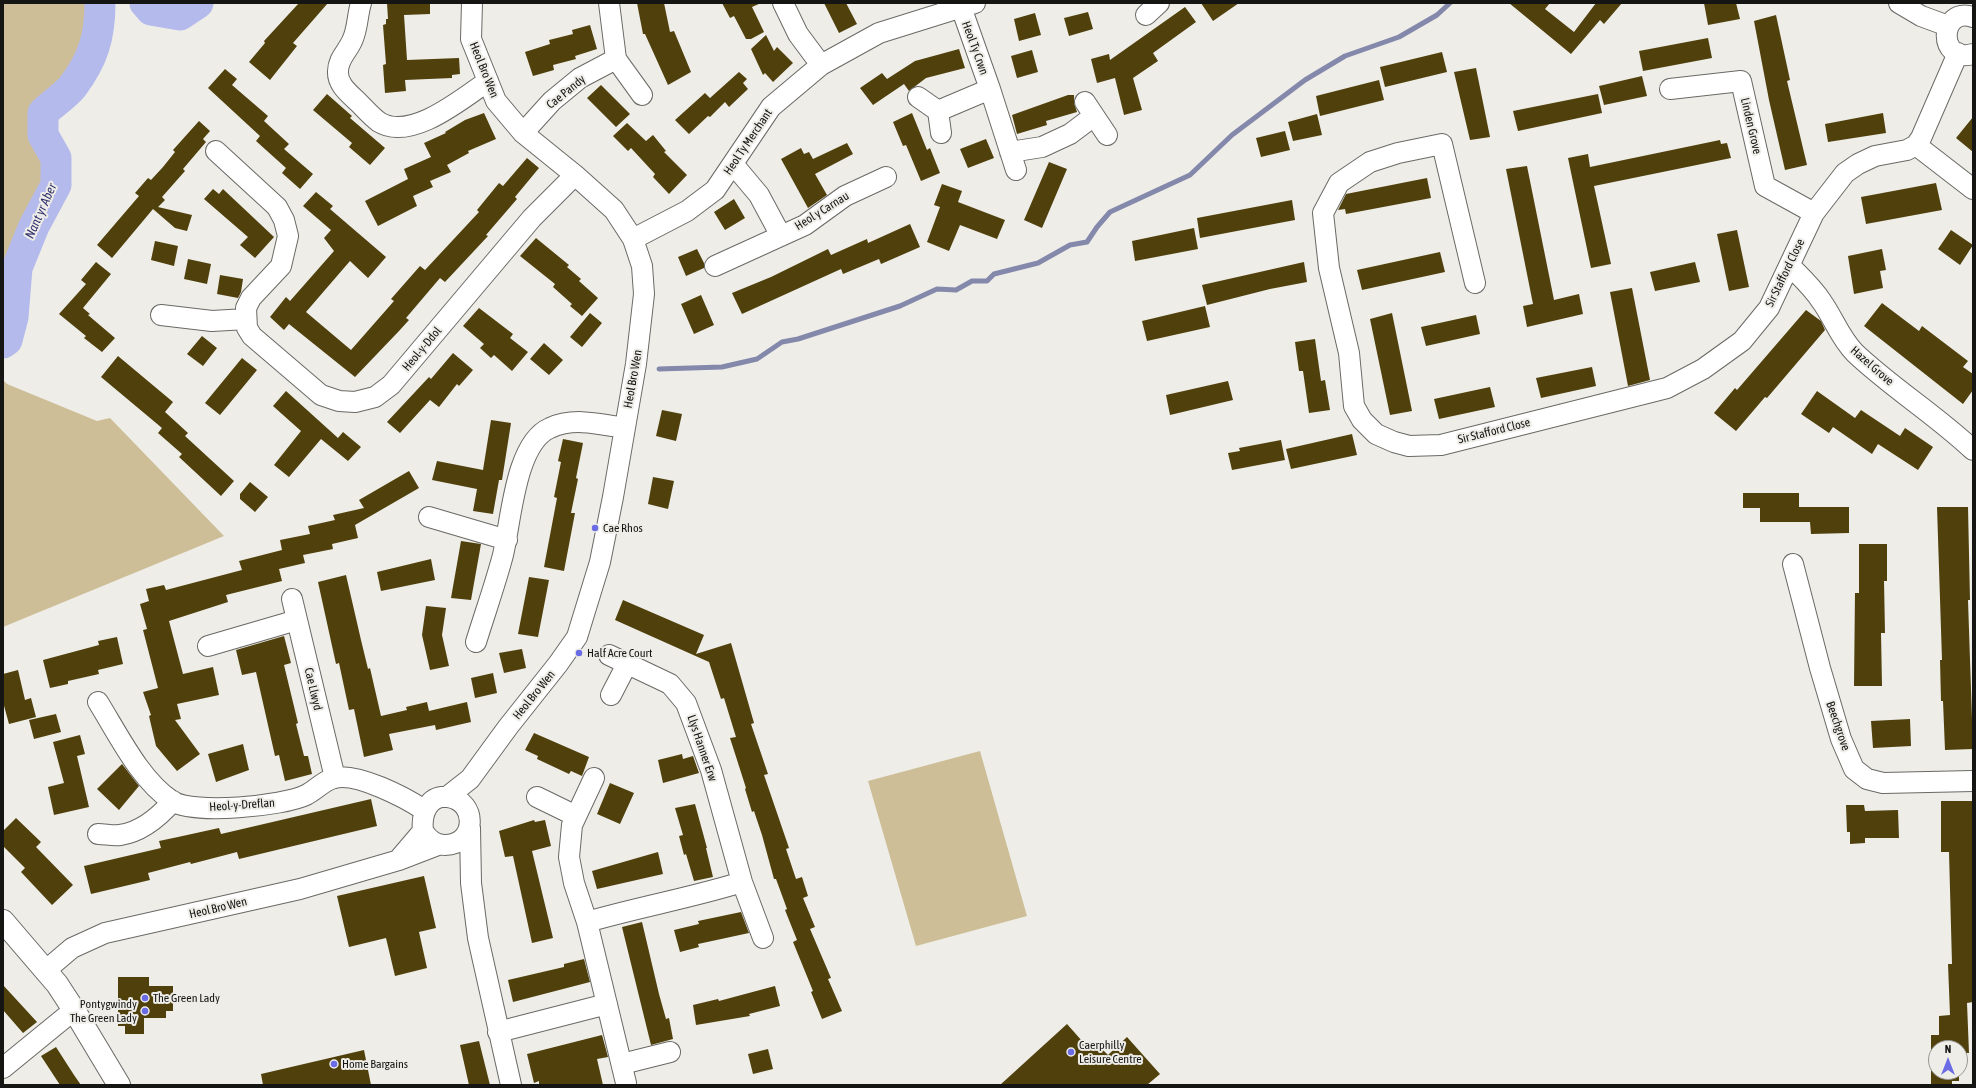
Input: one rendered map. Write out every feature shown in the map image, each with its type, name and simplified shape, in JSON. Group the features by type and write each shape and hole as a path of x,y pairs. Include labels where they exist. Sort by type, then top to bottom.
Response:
{"main road":[{"path":"3,921 45,971 74,1010 119,1085"}],"street":[{"path":"361,3 357,16 357,28 352,42 338,64 338,73 340,83 380,123 396,126 415,125 436,116 488,81"},
{"name":"Heol Bro Wen","path":"424,810 434,800 447,797 470,778 577,637 600,562 636,364 644,294 642,266 633,239 614,210 575,175 523,133 496,101 471,39 472,3"},
{"path":"609,3 616,59 642,95"},
{"path":"783,3 798,34 821,64"},
{"path":"1899,3 1921,16 1948,26"},
{"name":"Heol Ty Merchant","path":"633,239 687,211 715,190 771,107 821,64 878,33 968,5"},
{"name":"Heol Ty Crwn","path":"968,5 990,89 1013,161 1070,134 1090,109 1107,135"},
{"path":"1973,17 1963,15 1957,17 1948,26 1946,39 1949,45 1966,54 1916,145 1973,189"},
{"name":"Cae Pandy","path":"523,133 552,101 580,78 616,59"},
{"name":"Linden Grove","path":"1670,89 1741,81 1765,186 1814,213"},
{"name":"Heol Ty Crwn","path":"938,111 990,89"},
{"path":"918,97 938,111 941,133"},
{"name":"Sir Stafford Close","path":"1475,283 1442,144 1398,153 1370,162 1338,183 1323,213 1329,268 1349,353 1354,406 1362,420 1376,434 1409,446 1441,445 1667,388 1703,369 1742,341 1769,308 1814,213 1845,173 1858,164 1875,156 1896,154 1916,145"},
{"path":"161,315 212,321 246,319 246,308 251,298 281,266 288,236 284,220 277,207 216,151"},
{"name":"Heol y Carnau","path":"733,164 759,194 781,236"},
{"name":"Heol-y-Ddol","path":"246,319 247,328 252,336 321,394 339,401 355,402 375,396 391,385 532,218 575,175"},
{"name":"Heol y Carnau","path":"716,266 805,225 845,196 886,178"},
{"name":"Hazel Grove","path":"1790,266 1823,303 1842,337 1855,352 1913,401 1946,426 1973,450"},
{"path":"476,642 507,540 518,478 528,451 537,438 549,428 566,422 583,422 624,428"},
{"path":"429,517 507,540"},
{"name":"Beechgrove","path":"1793,564 1822,675 1842,739 1854,769 1867,779 1883,782 1973,781"},
{"name":"Cae Llwyd","path":"292,599 335,778"},
{"path":"208,646 297,620"},
{"name":"Llys Hanner Erw","path":"609,655 670,684 686,703 711,770 742,882 763,938"},
{"path":"611,695 627,664"},
{"name":"Heol-y-Dreflan","path":"98,702 144,774 173,801 190,807 206,808 282,802 306,795 321,784 335,778"},
{"path":"335,778 345,777 384,788 407,798 424,810 422,820 423,831 427,837 446,844 471,883"},
{"path":"470,778 469,821 471,883 478,938 511,1085"},
{"path":"594,778 572,825 569,857 574,883 587,922 624,1074 670,1052"},
{"path":"447,797 456,799 464,805 469,821"},
{"path":"537,797 576,816"},
{"path":"98,834 120,835 141,828 157,818 173,801"},
{"name":"Heol Bro Wen","path":"45,971 72,948 105,933 296,890 460,841 466,835 469,821"},
{"path":"399,860 423,831"},
{"path":"587,922 628,910 703,894 742,882"},
{"path":"498,1032 607,1004"},
{"path":"3,1068 74,1010"}],"shaded area":[{"path":"3,3 100,3 100,15 97,37 86,66 70,90 43,113 43,135 56,158 56,185 34,226 17,268 13,317 7,340 3,343"},
{"path":"145,3 198,3 180,15 151,10"},
{"path":"3,380 7,384 97,421 110,418 224,536 3,627"},
{"path":"980,751 1027,916 916,946 868,781"}],"building":[{"path":"299,3 328,3 293,43 297,46 270,80 249,62 265,43 264,41"},
{"path":"387,3 430,3 430,14 404,15 407,60 459,58 460,74 452,75 452,78 405,80 406,91 385,93 383,65 386,64 383,25 386,24 386,19 388,19"},
{"path":"637,3 664,3 670,32 674,31 691,72 668,85 645,34 643,34"},
{"path":"722,3 761,3 752,7 764,32 751,39 746,39 734,16 730,18"},
{"path":"824,3 846,3 857,24 839,33"},
{"path":"1201,3 1239,3 1213,21"},
{"path":"1509,3 1550,3 1545,9 1574,32 1596,3 1622,3 1604,24 1600,20 1571,54"},
{"path":"1704,3 1736,3 1740,19 1708,25"},
{"path":"1185,7 1196,22 1153,53 1158,61 1133,78 1142,110 1124,115 1115,78 1097,83 1091,59 1109,54 1110,60"},
{"path":"1088,12 1093,29 1069,36 1064,18"},
{"path":"1035,13 1041,35 1019,41 1014,19"},
{"path":"1776,15 1790,80 1787,81 1807,165 1785,170 1769,100 1754,21"},
{"path":"590,25 597,49 575,56 576,59 553,65 554,70 533,76 525,52 550,44 549,40 573,34 572,30"},
{"path":"766,35 774,51 777,47 793,63 773,82 765,73 763,75 751,49"},
{"path":"1708,38 1712,58 1643,71 1639,51"},
{"path":"959,49 965,68 926,78 909,91 904,84 873,105 860,88 882,73 887,79 915,61"},
{"path":"1032,50 1038,72 1017,78 1011,56"},
{"path":"1442,52 1447,72 1385,87 1380,67"},
{"path":"1476,68 1490,137 1470,140 1454,72"},
{"path":"225,69 237,79 232,85 268,116 264,121 289,144 284,149 313,174 300,189 282,173 286,168 256,141 260,136 208,88"},
{"path":"739,72 747,79 743,83 748,89 729,107 725,102 710,117 708,116 689,134 675,120 705,93 710,98"},
{"path":"1642,76 1647,96 1604,105 1599,86"},
{"path":"1379,80 1384,100 1320,116 1316,96"},
{"path":"601,85 630,114 616,127 587,98"},
{"path":"327,94 352,116 350,118 385,148 370,165 349,147 352,143 313,110"},
{"path":"1598,94 1602,113 1518,131 1513,111"},
{"path":"1068,95 1074,95 1074,103 1077,112 1046,121 1047,125 1017,134 1012,115"},
{"path":"484,113 496,139 468,151 469,153 447,165 451,172 430,181 433,187 413,196 417,206 378,226 365,201 408,179 404,169 431,157 424,143 446,133 445,132 465,120"},
{"path":"912,113 927,150 930,148 940,173 921,181 906,145 903,146 893,122"},
{"path":"1883,113 1886,133 1828,142 1825,124"},
{"path":"1317,114 1322,135 1293,141 1288,122"},
{"path":"1973,117 1973,152 1956,138"},
{"path":"199,121 210,131 203,139 206,142 183,169 185,171 162,197 165,200 158,207 192,215 187,231 175,228 153,209 112,258 97,245 139,196 135,193 148,178 151,180 163,167 175,152 173,150"},
{"path":"627,123 646,141 653,135 666,151 664,152 687,175 669,194 653,177 655,174 631,148 628,151 613,136"},
{"path":"1285,131 1290,150 1261,157 1256,138"},
{"path":"986,139 994,158 968,168 960,149"},
{"path":"1720,140 1721,144 1727,143 1731,158 1594,186 1611,264 1591,268 1568,158 1588,154 1590,167"},
{"path":"847,143 853,154 815,174 827,195 808,208 781,159 801,148 804,154 809,152 813,159"},
{"path":"527,158 539,168 515,197 517,199 486,235 488,236 445,282 440,278 406,318 409,320 355,377 289,324 284,330 270,317 286,297 290,301 334,251 324,238 331,230 303,206 316,192 333,206 330,209 386,257 368,278 350,261 306,312 351,350 394,301 391,299 420,266 425,270 479,212 477,210 499,183 503,186"},
{"path":"1049,162 1067,169 1042,228 1024,220"},
{"path":"1527,166 1554,300 1579,294 1583,314 1527,327 1523,306 1533,304 1506,169"},
{"path":"1427,178 1431,198 1346,214 1345,209 1338,210 1346,194"},
{"path":"1936,183 1942,210 1866,224 1861,197"},
{"path":"942,184 962,191 958,202 1005,220 997,239 960,225 949,251 927,242 940,207 934,205"},
{"path":"213,189 219,194 223,189 274,237 255,258 240,245 248,237 204,199"},
{"path":"734,199 745,218 725,230 714,212"},
{"path":"1292,200 1295,220 1200,238 1197,218"},
{"path":"910,224 920,247 881,264 879,259 843,274 841,269 742,314 732,293 771,277 828,249 831,255 867,239 868,243"},
{"path":"1194,228 1198,249 1135,261 1132,241"},
{"path":"1737,230 1749,287 1729,291 1717,234"},
{"path":"1951,230 1973,245 1960,265 1938,249"},
{"path":"536,238 569,265 567,267 581,279 579,281 598,298 582,316 570,306 572,304 553,287 555,284 520,256"},
{"path":"155,241 178,246 174,266 151,260"},
{"path":"697,249 704,263 704,268 686,276 678,257"},
{"path":"1882,249 1886,270 1880,271 1883,288 1854,294 1848,256"},
{"path":"1440,252 1445,272 1362,290 1357,270"},
{"path":"188,259 211,264 207,284 184,279"},
{"path":"96,262 111,274 83,308 90,314 88,315 115,338 102,352 84,338 86,336 59,314 86,284 81,280"},
{"path":"1304,262 1307,282 1270,289 1207,305 1202,285"},
{"path":"1695,262 1700,282 1655,291 1650,272"},
{"path":"220,275 243,279 241,292 238,298 217,294"},
{"path":"1632,288 1650,380 1628,386 1610,292"},
{"path":"701,295 714,325 694,334 681,304"},
{"path":"1882,303 1919,331 1922,326 1968,361 1963,367 1973,374 1973,390 1963,404 1864,326"},
{"path":"1205,306 1210,327 1147,341 1142,321"},
{"path":"479,308 513,334 510,338 528,352 512,371 494,355 491,358 480,348 484,344 463,326"},
{"path":"1806,310 1821,321 1825,330 1767,398 1765,397 1736,431 1714,413 1735,388 1737,390"},
{"path":"590,313 602,323 582,347 570,337"},
{"path":"1392,313 1412,411 1390,415 1370,319"},
{"path":"1476,315 1480,334 1426,346 1421,327"},
{"path":"202,336 217,348 203,366 187,354"},
{"path":"1315,339 1321,381 1325,380 1330,410 1309,413 1303,371 1299,371 1295,342"},
{"path":"544,343 563,360 549,375 530,359"},
{"path":"453,353 473,370 459,386 457,384 439,407 430,400 400,433 387,422 429,377 431,379"},
{"path":"118,356 173,402 165,412 188,433 185,436 234,481 221,496 179,457 182,454 158,433 162,428 101,377"},
{"path":"242,358 257,370 220,415 205,403"},
{"path":"1592,367 1596,386 1541,398 1536,378"},
{"path":"1228,381 1233,400 1170,415 1166,395"},
{"path":"1490,387 1495,407 1439,419 1434,399"},
{"path":"286,391 338,438 343,432 361,447 348,461 321,439 289,477 274,465 301,431 273,406"},
{"path":"1817,391 1855,418 1861,410 1900,436 1905,428 1933,447 1918,470 1878,444 1872,454 1833,427 1829,433 1801,414"},
{"path":"662,410 682,414 676,441 656,436"},
{"path":"491,420 511,423 502,480 499,480 493,514 473,511 477,489 432,480 437,461 483,470"},
{"path":"1352,434 1357,455 1291,469 1286,449"},
{"path":"563,439 583,443 571,513 575,513 564,571 544,567 557,498 554,497 561,462 558,461"},
{"path":"1281,440 1285,460 1232,470 1228,453 1240,451 1239,448"},
{"path":"409,471 419,488 355,525 358,538 332,544 333,549 303,555 305,563 279,569 282,581 226,595 228,602 169,621 183,674 213,667 219,695 177,704 181,719 175,720 200,754 177,771 156,746 149,716 151,715 143,692 158,688 143,630 147,629 140,604 149,601 146,589 164,585 166,590 242,570 239,561 282,550 280,540 310,534 308,526 335,520 333,515 364,508 359,500"},
{"path":"653,477 674,481 668,509 648,504"},
{"path":"250,482 268,497 255,512 240,499 240,494"},
{"path":"1743,493 1799,493 1799,507 1849,507 1849,533 1811,534 1810,522 1760,522 1760,508 1743,508"},
{"path":"1937,507 1968,507 1970,600 1968,600 1973,749 1945,750 1943,701 1941,701 1940,660 1942,660"},
{"path":"461,541 481,544 471,600 451,598"},
{"path":"1859,544 1887,544 1887,581 1884,581 1885,633 1881,633 1882,686 1854,686 1855,593 1859,593"},
{"path":"431,559 435,580 381,591 377,572"},
{"path":"346,575 368,669 370,668 381,716 407,710 406,707 427,702 429,711 467,702 471,722 436,730 435,725 389,734 393,750 364,757 354,709 349,710 339,663 336,664 318,582"},
{"path":"529,577 549,580 538,637 518,634"},
{"path":"623,600 704,635 696,654 731,643 754,723 751,724 768,774 764,775 789,848 786,849 796,879 802,877 808,896 803,898 815,927 810,929 831,978 828,979 842,1011 822,1019 811,992 813,991 793,942 797,940 785,910 787,909 776,879 774,879 762,835 754,811 752,812 745,789 746,788 730,738 736,737 724,698 721,699 709,662 615,620"},
{"path":"426,606 446,608 442,635 449,666 430,670 422,635"},
{"path":"284,636 291,663 284,665 298,723 296,724 304,756 308,756 312,774 285,781 279,755 275,756 256,672 242,675 236,650"},
{"path":"117,637 123,664 98,670 99,674 68,681 68,684 50,688 43,660 99,645 98,641"},
{"path":"522,649 526,668 504,673 499,653"},
{"path":"18,670 25,700 31,698 36,717 9,724 3,702 3,674"},
{"path":"493,673 497,693 475,698 471,678"},
{"path":"56,714 61,732 34,739 29,720"},
{"path":"1910,719 1911,746 1873,748 1871,721"},
{"path":"534,733 589,757 582,776 571,771 569,774 537,759 538,756 525,750"},
{"path":"80,735 85,754 77,756 89,807 54,815 48,787 64,783 53,742"},
{"path":"243,744 249,770 216,782 208,754"},
{"path":"682,754 683,759 693,756 699,773 663,783 658,760"},
{"path":"122,764 139,786 119,810 97,789"},
{"path":"610,783 634,793 620,824 597,814"},
{"path":"371,799 377,826 239,859 237,852 191,864 190,862 148,873 150,880 91,894 84,866 161,848 159,841 219,828 221,834"},
{"path":"1941,801 1973,801 1973,1002 1967,1003 1969,1053 1968,1040 1931,1040 1931,1035 1939,1035 1939,1016 1950,1015 1948,964 1952,964 1949,852 1941,852"},
{"path":"695,804 713,877 694,881 686,854 684,855 679,836 683,835 675,808"},
{"path":"1846,805 1864,805 1865,811 1898,810 1899,838 1865,838 1865,843 1850,844 1850,832 1847,832"},
{"path":"16,818 41,842 36,847 73,885 52,905 21,872 25,868 3,846 3,831"},
{"path":"534,820 535,822 545,820 551,846 532,851 553,938 532,943 513,856 505,857 499,831"},
{"path":"658,852 663,874 597,889 592,871"},
{"path":"424,876 436,928 419,932 427,968 395,976 386,938 349,947 337,896"},
{"path":"741,912 749,933 698,944 699,947 680,952 674,930 699,924 698,921"},
{"path":"642,922 659,994 666,1019 669,1018 673,1039 651,1045 622,927"},
{"path":"584,959 590,982 513,1002 508,980 564,967 564,964"},
{"name":"The Green Lady","path":"118,977 149,977 149,986 173,986 173,1011 166,1011 166,1018 144,1018 144,1034 125,1034 125,1026 118,1026"},
{"path":"3,985 37,1022 23,1033 3,1010"},
{"path":"775,986 780,1006 749,1014 750,1016 696,1025 693,1005 718,999 719,1001"},
{"name":"Caerphilly Leisure Centre","path":"1067,1024 1090,1050 1097,1044 1108,1055 1127,1037 1160,1074 1147,1085 1000,1085"},
{"path":"602,1035 608,1057 597,1059 603,1085 539,1085 539,1081 534,1083 527,1054"},
{"path":"479,1041 490,1085 469,1085 460,1045"},
{"path":"56,1047 81,1085 60,1085 41,1056"},
{"path":"768,1049 773,1069 753,1074 748,1054"},
{"name":"Home Bargains","path":"364,1050 371,1085 263,1085 261,1074"},
{"path":"1931,1080 1959,1080 1952,1081 1952,1085 1931,1085"}],"waterway":[{"name":"Nant yr Aber","path":"3,343 7,340 13,317 17,268 34,226 56,185 56,158 43,135 43,113 70,90 86,66 97,37 100,3"},
{"name":"Nant yr Aber","path":"145,3 151,10 180,15 198,3"},
{"path":"659,369 722,367 757,359 782,342 798,339 900,306 937,289 956,290 972,281 987,281 994,274 1038,263 1070,245 1087,242 1110,212 1190,175 1232,135 1305,80 1345,56 1399,37 1437,15 1450,3"}],"place":[{"name":"Cae Rhos","path":"595,528"},
{"name":"Half Acre Court","path":"579,653"},
{"name":"The Green Lady","path":"145,998"},
{"name":"Pontygwindy The Green Lady","path":"145,1011"},
{"name":"Caerphilly Leisure Centre","path":"1071,1052"},
{"name":"Home Bargains","path":"334,1064"}]}
